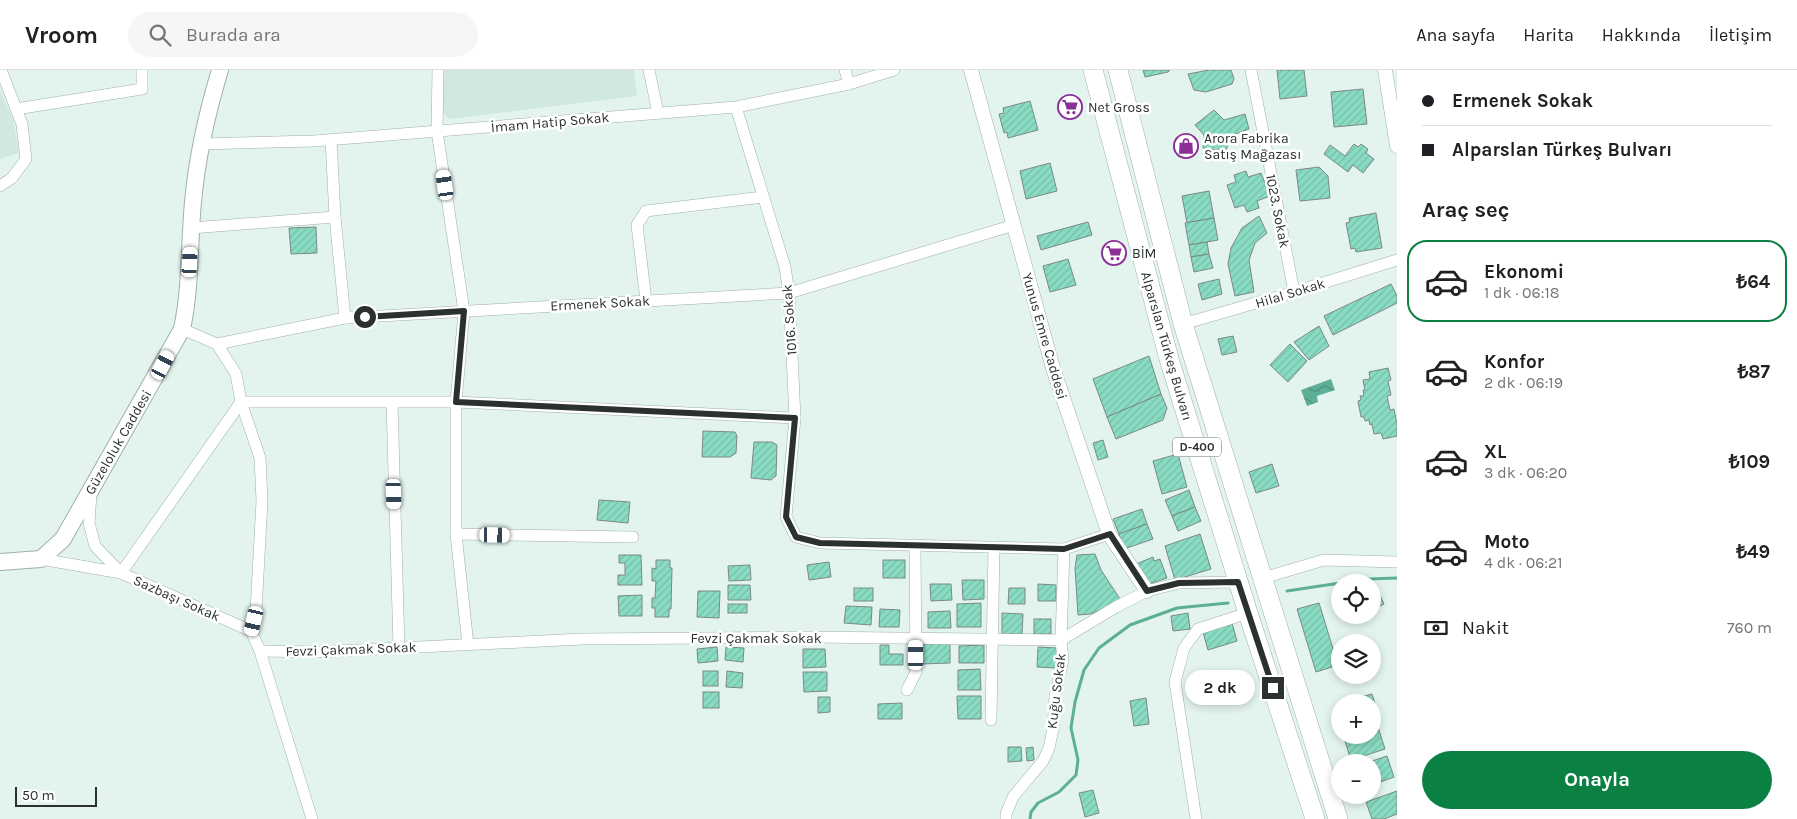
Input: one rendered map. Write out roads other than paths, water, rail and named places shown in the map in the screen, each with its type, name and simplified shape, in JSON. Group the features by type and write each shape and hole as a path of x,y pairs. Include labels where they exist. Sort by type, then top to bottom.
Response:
{"highway":[{"name":"Alparslan Türkeş Bulvarı","path":"1092,70 1169,359 1238,582 1315,819"},
{"name":"Alparslan Türkeş Bulvarı","path":"1118,70 1183,324 1338,819"}],"main road":[{"name":"Güzeloluk Caddesi","path":"41,560 63,539 182,329 187,308 193,202 201,144 220,70"},
{"path":"0,562 41,560"}],"street":[{"path":"0,186 12,178 26,159 22,124 2,70"},
{"path":"16,110 142,89 142,70"},
{"path":"438,70 438,131 464,311 456,402 456,534 468,645"},
{"path":"649,70 658,113"},
{"path":"845,70 849,84"},
{"name":"İmam Hatip Sokak","path":"201,144 331,140 736,107 849,84 894,70"},
{"name":"Yunus Emre Caddesi","path":"971,70 1053,368 1110,534 1147,591"},
{"name":"1023. Sokak","path":"1251,70 1294,292"},
{"path":"1385,70 1397,146"},
{"name":"1016. Sokak","path":"736,107 785,268 789,293 795,418 786,517 796,537 820,543 915,545"},
{"path":"331,140 335,217 345,318"},
{"path":"646,301 636,225 646,211 763,197"},
{"path":"191,228 335,217"},
{"name":"Ermenek Sokak","path":"218,344 345,318 789,293 1014,226"},
{"name":"Hilal Sokak","path":"1183,324 1397,260"},
{"path":"182,329 218,344 236,374 241,402 260,458 262,501 256,611 251,631 260,651 312,819"},
{"path":"241,402 456,402 795,418"},
{"path":"41,560 121,573 241,402"},
{"path":"392,402 399,648"},
{"name":"Sazbaşı Sokak","path":"91,487 89,523 95,546 121,573 251,631"},
{"path":"456,534 632,536"},
{"path":"907,690 916,672 915,545 1064,549 1110,534"},
{"path":"991,720 994,547"},
{"name":"Kuğu Sokak","path":"1006,819 1006,814 1013,797 1043,761 1049,748 1053,729 1055,696 1062,660 1064,549"},
{"path":"1263,578 1324,560 1397,562"},
{"path":"1061,640 1147,591 1179,583 1238,582"},
{"path":"1196,819 1175,682 1184,648 1198,629 1248,612"},
{"name":"Fevzi Çakmak Sokak","path":"260,651 318,652 582,639 812,637 1061,640"}],"water":[{"path":"1331,379 1335,390 1317,396 1318,402 1307,406 1301,390"}],"waterway":[{"path":"1381,579 1397,578"},
{"path":"1287,591 1331,584"},
{"path":"1030,819 1031,812 1038,803 1059,792 1076,775 1078,760 1071,728 1075,702 1084,670 1099,648 1130,625 1177,608 1228,603"}],"place":[{"name":"Net Gross","path":"1070,107"},
{"name":"Arora Fabrika Satış Mağazası","path":"1186,146"},
{"name":"BİM","path":"1114,253"}]}
